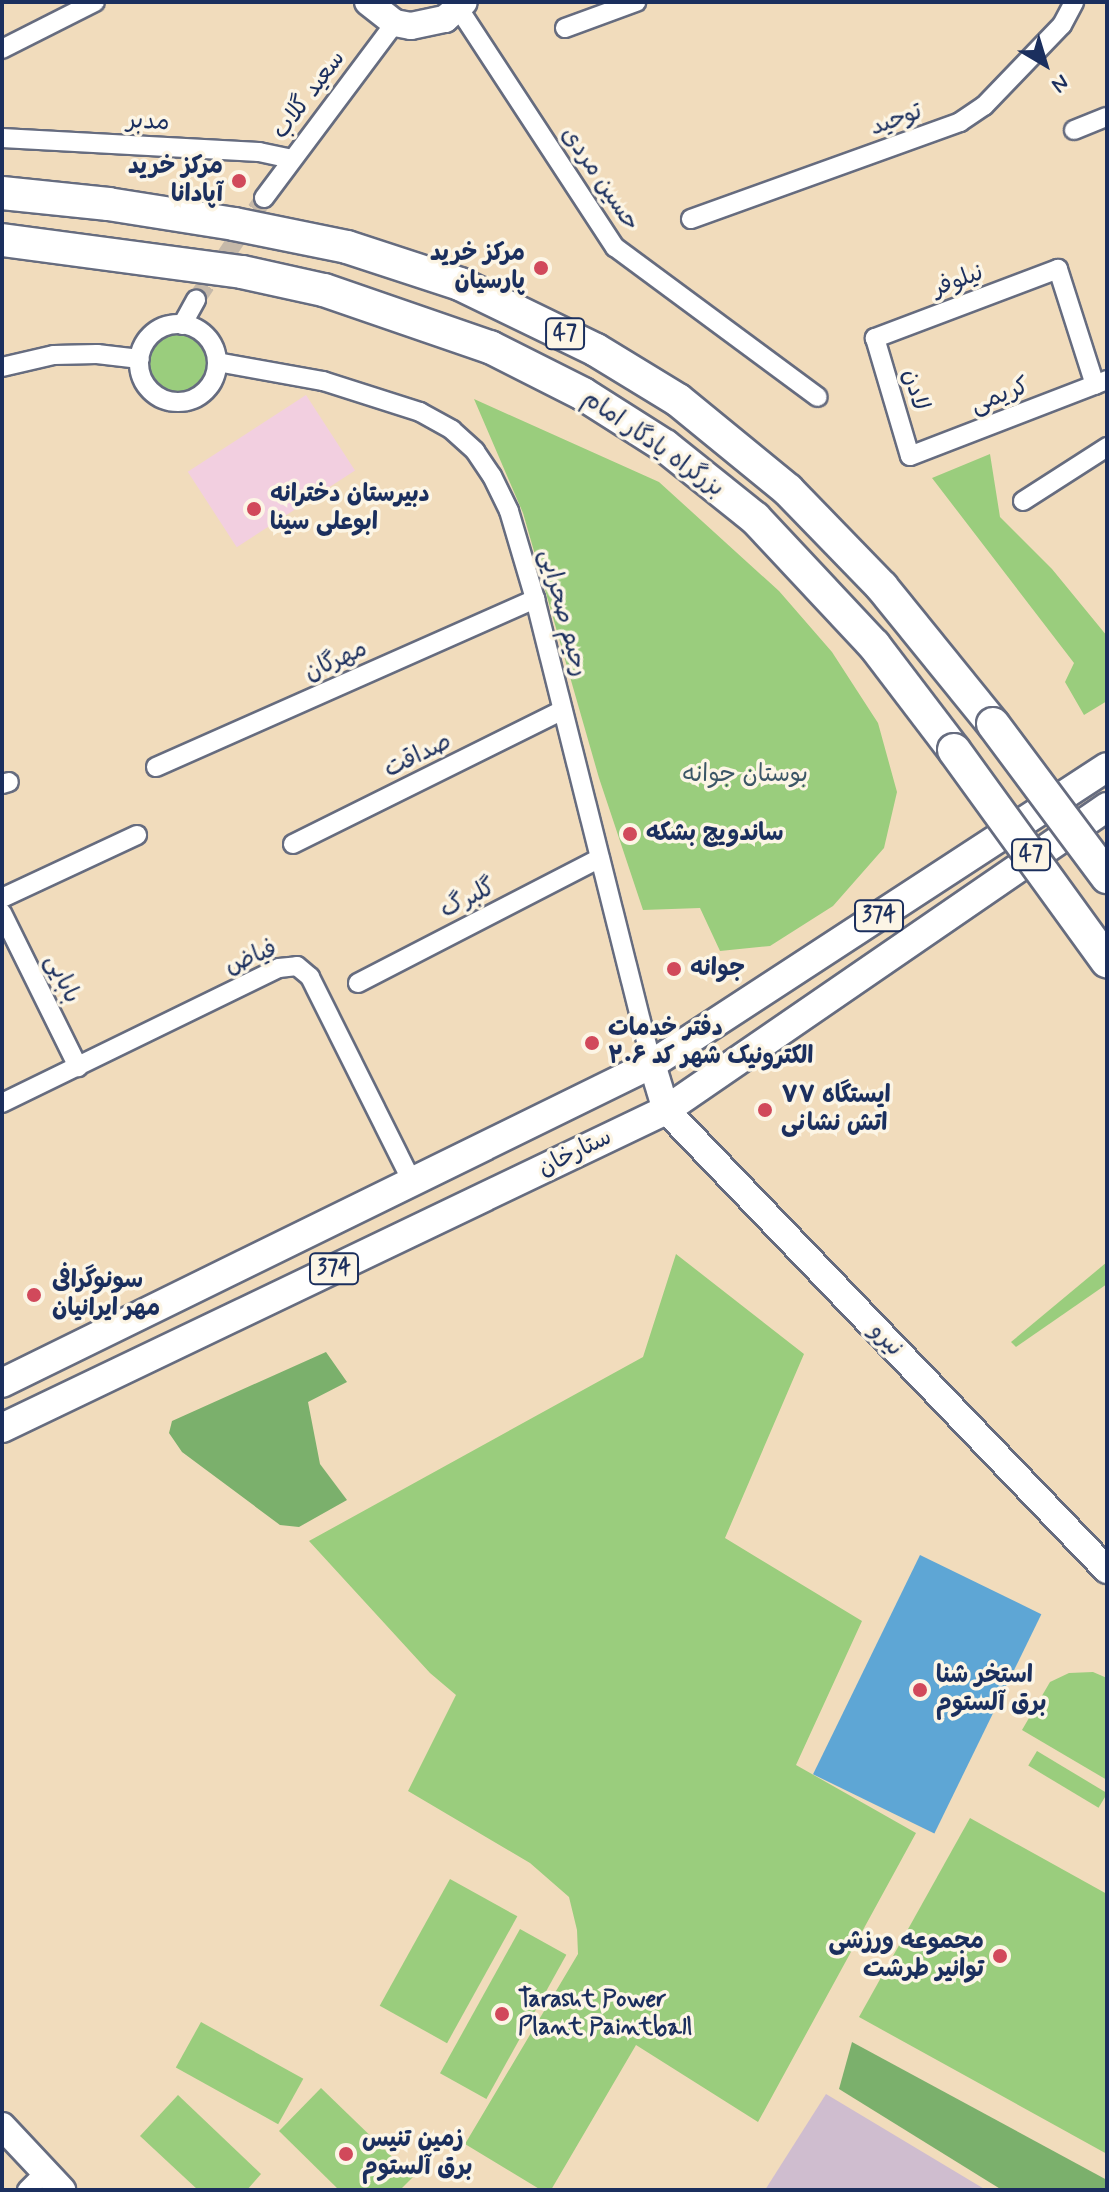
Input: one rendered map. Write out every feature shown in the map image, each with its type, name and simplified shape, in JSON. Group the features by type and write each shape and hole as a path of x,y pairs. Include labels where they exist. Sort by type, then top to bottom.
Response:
{"highway":[{"name":"بزرگراه یادگار امام","path":"2,193 124,206 347,247 460,284 596,350 678,400 788,490 882,587 993,724 1107,877"},
{"name":"بزرگراه یادگار امام","path":"2,240 242,272 324,290 490,347 571,388 665,446 755,518 874,645 1107,961"}],"main road":[{"name":"ستارخان","path":"2,1383 652,1064 1107,767"},
{"name":"ستارخان","path":"2,1428 666,1110 1107,807"}],"street":[{"path":"2,49 95,2"},
{"path":"368,2 395,23 429,25 462,6"},
{"path":"565,28 636,2"},
{"name":"توحید","path":"691,219 960,122 984,106 1052,35 1074,2"},
{"name":"حسین مردی","path":"462,6 615,247 818,397"},
{"name":"سعید گلاب","path":"264,198 395,23"},
{"path":"1074,130 1107,117"},
{"name":"مدبر","path":"2,138 259,152 291,159"},
{"name":"نیلوفر","path":"875,338 1058,269 1101,383"},
{"path":"182,325 196,300"},
{"path":"182,325 193,327 210,341 217,362 210,386 201,395 177,402 154,393 141,372 140,359 143,348 159,330 182,325"},
{"name":"لادن","path":"875,338 910,456"},
{"path":"2,367 54,355 97,354 140,359"},
{"name":"رحیم صحرایی","path":"217,362 323,381 375,396 420,412 452,430 475,451 509,511 535,599 652,1064"},
{"name":"کریمی","path":"910,456 1101,383"},
{"path":"1023,501 1107,447"},
{"name":"مهرگان","path":"156,767 535,599"},
{"name":"صداقت","path":"293,844 563,710"},
{"path":"2,898 137,835"},
{"name":"گلبرگ","path":"358,983 600,858"},
{"name":"بابایی","path":"2,913 78,1067"},
{"name":"فیاض","path":"2,1103 279,968 297,966 310,977 412,1182"},
{"path":"652,1064 666,1110"},
{"name":"نیرو","path":"666,1110 1107,1570"},
{"path":"2,2126 45,2184"}],"shaded area":[{"name":"دبیرستان دخترانه ابوعلی سینا","path":"306,395 355,470 237,547 188,472"},
{"path":"826,2094 986,2190 765,2190"}],"green space":[{"path":"178,334 189,336 198,343 205,352 205,374 198,383 189,390 178,392 167,390 158,383 151,374 149,363 151,352 158,343 167,336"},
{"name":"بوستان جوانه","path":"474,399 659,482 779,591 832,652 878,723 897,792 884,848 833,906 770,946 720,951 700,908 643,910 599,778 523,513"},
{"path":"990,454 1000,517 1052,569 1107,636 1107,701 1084,715 1065,682 1074,663 932,478"},
{"path":"676,1254 804,1354 725,1538 862,1621 796,1765 916,1833 758,2122 636,2045 551,2190 541,2190 465,2144 578,1954 577,1930 569,1897 530,1863 408,1791 456,1695 430,1673 309,1541 643,1357"},
{"path":"1107,1262 1107,1284 1016,1347 1011,1342"},
{"path":"326,1352 347,1382 308,1402 320,1464 347,1500 299,1527 280,1525 182,1452 169,1433 172,1421"},
{"path":"1093,1672 1107,1678 1107,1780 1022,1730 1050,1682 1069,1673"},
{"path":"1037,1751 1107,1793 1099,1808 1028,1766"},
{"name":"مجموعه ورزشی توانیر طرشت","path":"970,1818 1107,1894 1107,2154 859,2017"},
{"path":"450,1879 517,1916 447,2043 380,2006"},
{"name":"Tarasht Power Plant Paintball","path":"520,1929 566,1955 486,2099 440,2073"},
{"path":"201,2022 303,2079 278,2124 176,2067"},
{"path":"852,2042 1107,2180 1107,2190 1002,2190 839,2089"},
{"name":"زمین تنیس برق آلستوم","path":"321,2088 413,2177 400,2190 339,2190 279,2131"},
{"path":"178,2095 261,2174 247,2190 198,2190 140,2136"}],"water":[{"name":"استخر شنا برق آلستوم","path":"920,1555 1041,1614 934,1833 813,1774"}],"tunnel":[{"path":"196,300 264,198"}],"place":[{"name":"مرکز خرید آپادانا","path":"239,181"},
{"name":"مرکز خرید پارسیان","path":"541,268"},
{"name":"دبیرستان دخترانه ابوعلی سینا","path":"254,509"},
{"name":"ساندویچ بشکه","path":"630,834"},
{"name":"جوانه","path":"674,969"},
{"name":"دفتر خدمات الکترونیک شهر کد ۲۰۶","path":"592,1043"},
{"name":"ایستگاه ۷۷ اتش نشانی","path":"765,1110"},
{"name":"سونوگرافی مهر ایرانیان","path":"34,1295"},
{"name":"استخر شنا برق آلستوم","path":"920,1690"},
{"name":"مجموعه ورزشی توانیر طرشت","path":"1000,1956"},
{"name":"Tarasht Power Plant Paintball","path":"502,2014"},
{"name":"زمین تنیس برق آلستوم","path":"346,2154"}]}
